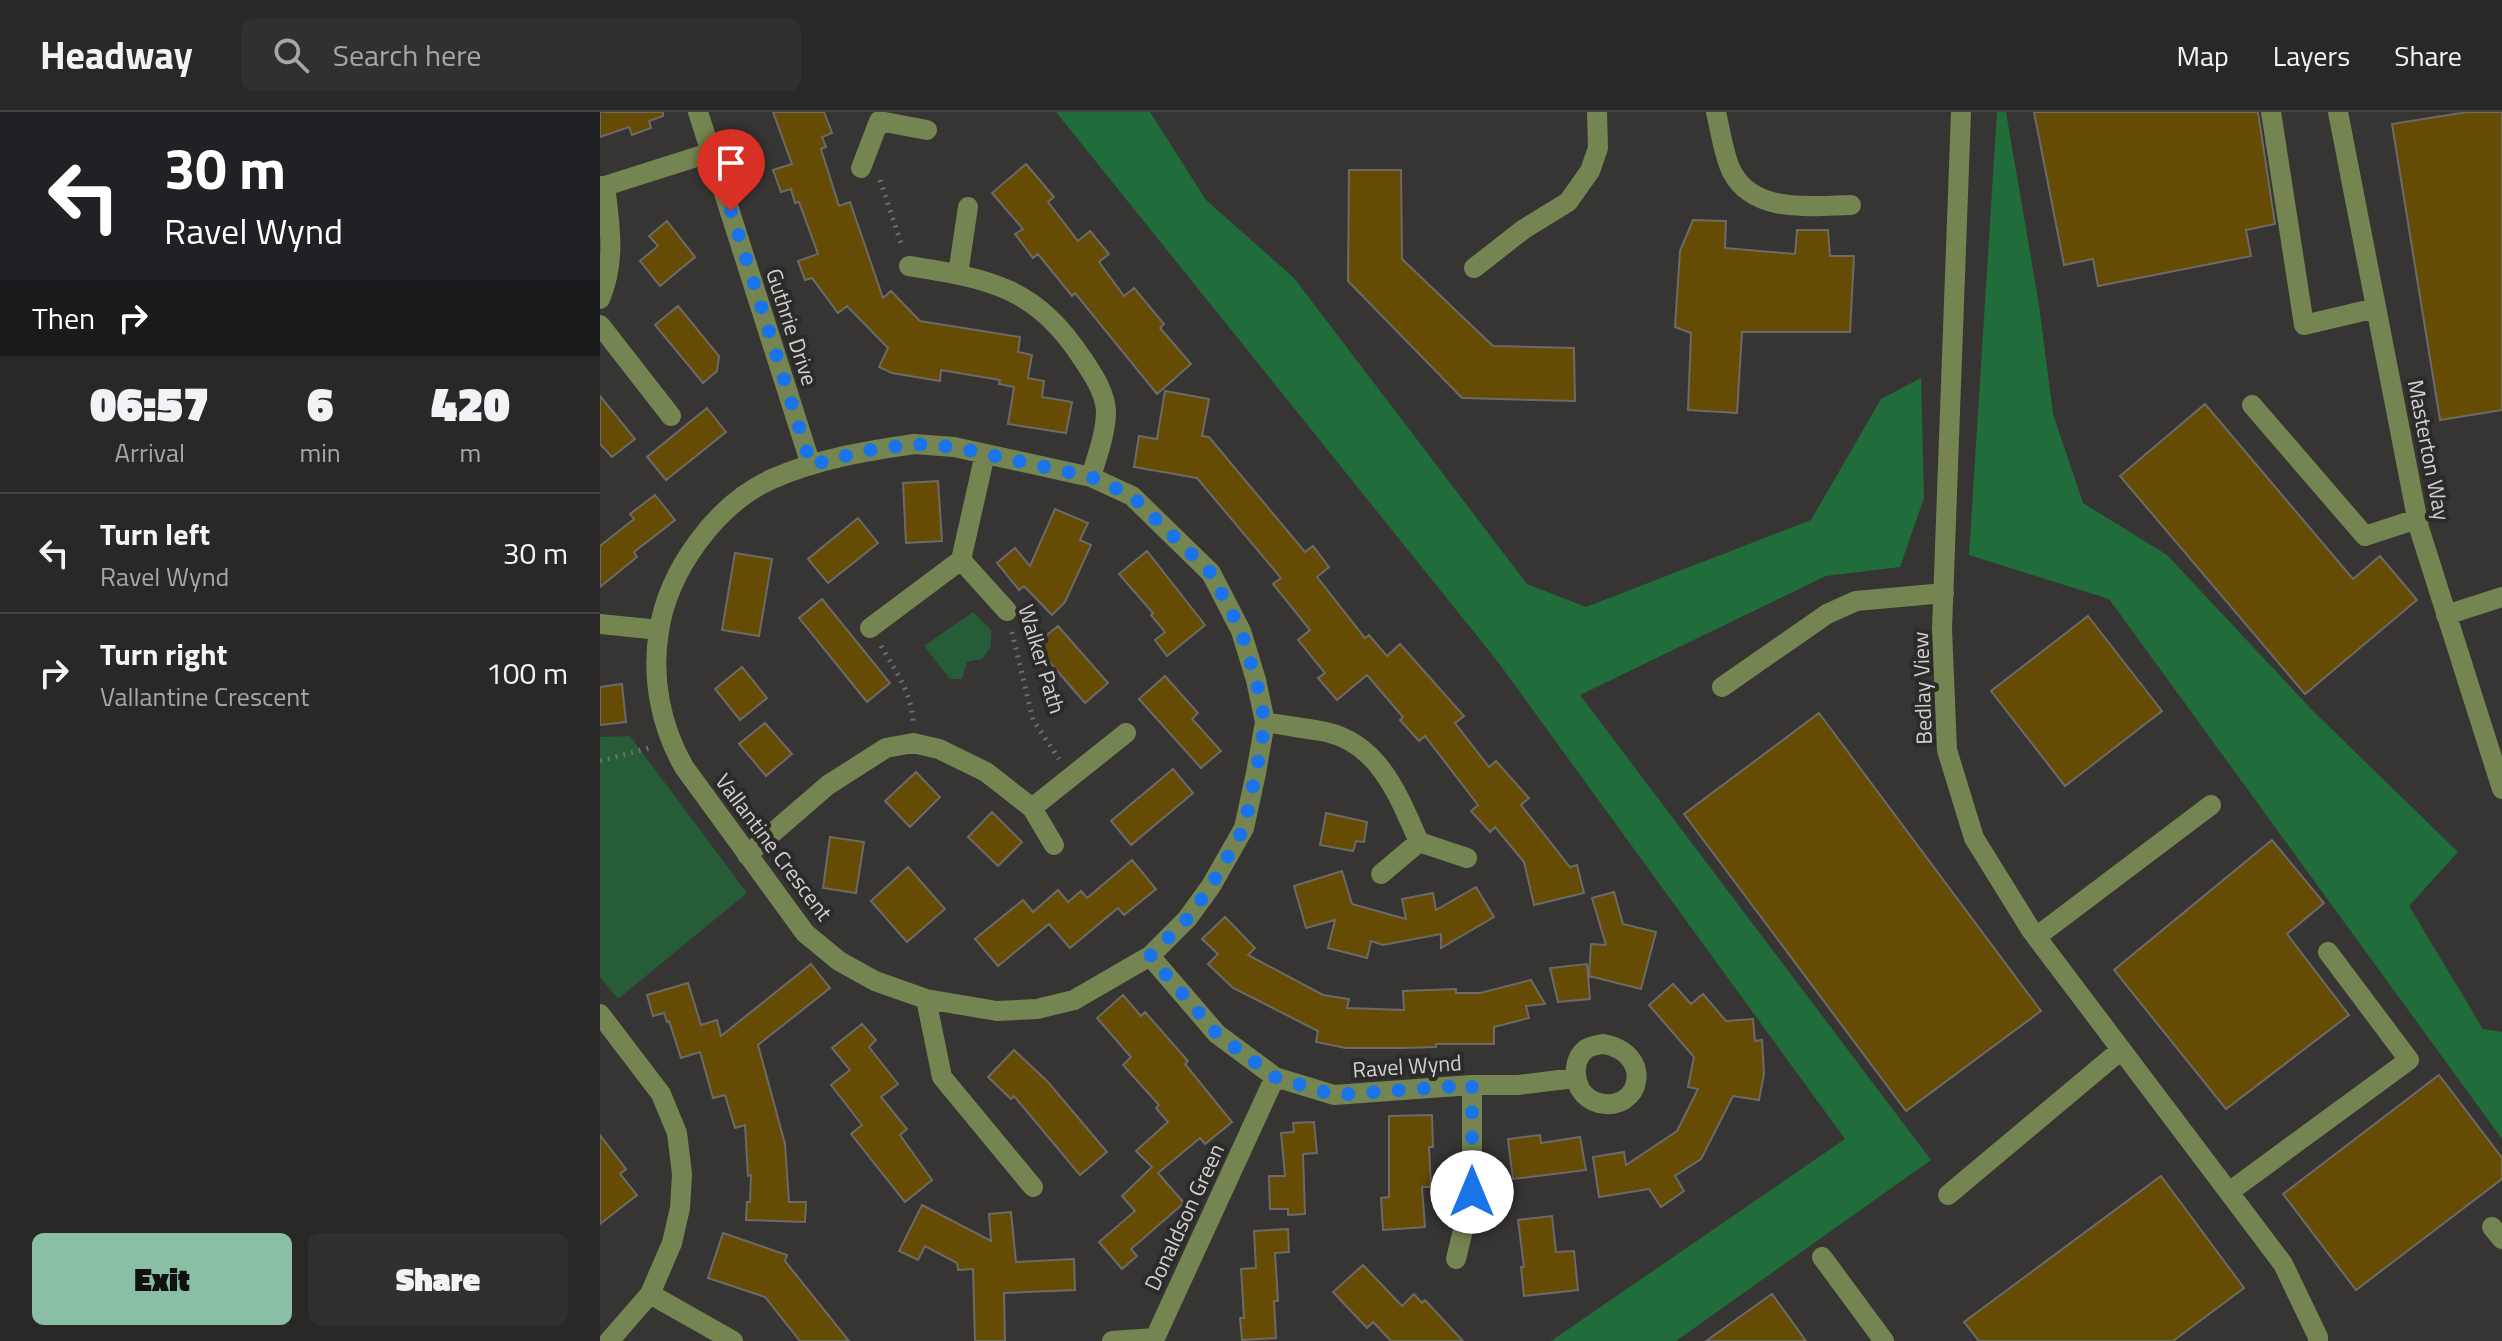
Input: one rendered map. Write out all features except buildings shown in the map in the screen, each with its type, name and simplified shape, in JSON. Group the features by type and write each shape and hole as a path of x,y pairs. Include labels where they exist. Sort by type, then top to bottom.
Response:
{"street":[{"name":"Guthrie Drive","path":"698,112 811,465"},
{"path":"1474,268 1524,229 1568,202 1590,171 1598,148 1597,112"},
{"path":"1716,112 1732,172 1748,192 1784,206 1851,205"},
{"path":"1951,112 1961,112"},
{"name":"Bedlay View","path":"1961,112 1942,629 1947,750 1974,838 2036,937 2283,1264 2318,1341"},
{"path":"2271,112 2304,325 2376,308"},
{"name":"Masterton Way","path":"2338,112 2417,519 2502,789"},
{"path":"861,168 875,117 927,130"},
{"path":"600,299 610,270 611,255 603,186 712,152"},
{"path":"958,274 968,207"},
{"path":"909,266 993,283 1024,297 1058,326 1097,381 1106,410 1091,477"},
{"path":"600,325 671,416"},
{"path":"2252,405 2365,536 2417,519"},
{"name":"Vallantine Crescent","path":"914,444 954,447 985,454 1091,477 1132,496 1211,573 1241,631 1265,722 1244,828 1211,886 1187,919 1150,956 1074,1000 1037,1009 997,1011 926,999 875,981 839,961 805,933 684,767 670,742 661,709 657,665 659,630 667,602 687,556 708,527 732,504 769,480 864,451 914,444"},
{"path":"870,628 961,560 985,454"},
{"name":"Walker Path","path":"961,560 1007,611"},
{"path":"1722,687 1827,614 1856,601 1944,593"},
{"path":"2446,615 2502,597"},
{"path":"600,624 659,630"},
{"path":"1265,722 1330,733 1364,749 1391,781 1419,842 1467,858"},
{"path":"1032,808 1126,733"},
{"path":"747,855 828,785 886,748 913,743 939,749 986,772 1032,808 1054,845"},
{"path":"2036,937 2211,805"},
{"path":"1381,874 1419,842"},
{"path":"2229,1192 2409,1060 2328,952"},
{"name":"Ravel Wynd","path":"1150,956 1217,1034 1275,1077 1334,1095 1472,1085 1518,1085 1575,1078"},
{"path":"926,999 942,1077 1033,1187"},
{"path":"600,1014 661,1094 677,1133 682,1174 672,1243 650,1294 609,1341"},
{"path":"1948,1195 2121,1050"},
{"name":"Donaldson Green","path":"1112,1341 1155,1338 1275,1077"},
{"path":"1456,1259 1472,1192 1472,1085"},
{"path":"1822,1257 1884,1341"},
{"path":"650,1294 733,1341"}],"path":[{"path":"861,168 880,178 909,266"},
{"name":"Walker Path","path":"1007,611 1033,720 1071,777"},
{"path":"870,628 913,708 913,743"},
{"path":"600,761 670,742"}],"green space":[{"path":"1056,112 1150,112 1206,200 1294,278 1527,584 1586,607 1811,520 1881,399 1921,378 1924,498 1900,567 1826,576 1580,695 1931,1160 1676,1341 1551,1341 1845,1139 1498,662"},
{"path":"1997,112 2006,112 2039,305 2053,414 2083,503 2167,555 2312,710 2458,852 2409,906 2483,1029 2502,1032 2502,1139 2109,599 1969,555"},
{"path":"973,612 991,630 991,647 982,659 967,662 962,679 950,679 924,646"},
{"path":"630,736 747,893 618,999 600,977 600,737"}],"route":[{"path":"731,211 811,465 864,451 914,444 954,447 1091,477 1132,496 1211,573 1241,631 1256,680 1265,722 1261,748 1244,828 1211,886 1187,919 1150,956 1217,1034 1275,1077 1334,1095 1472,1085 1472,1192"}]}
